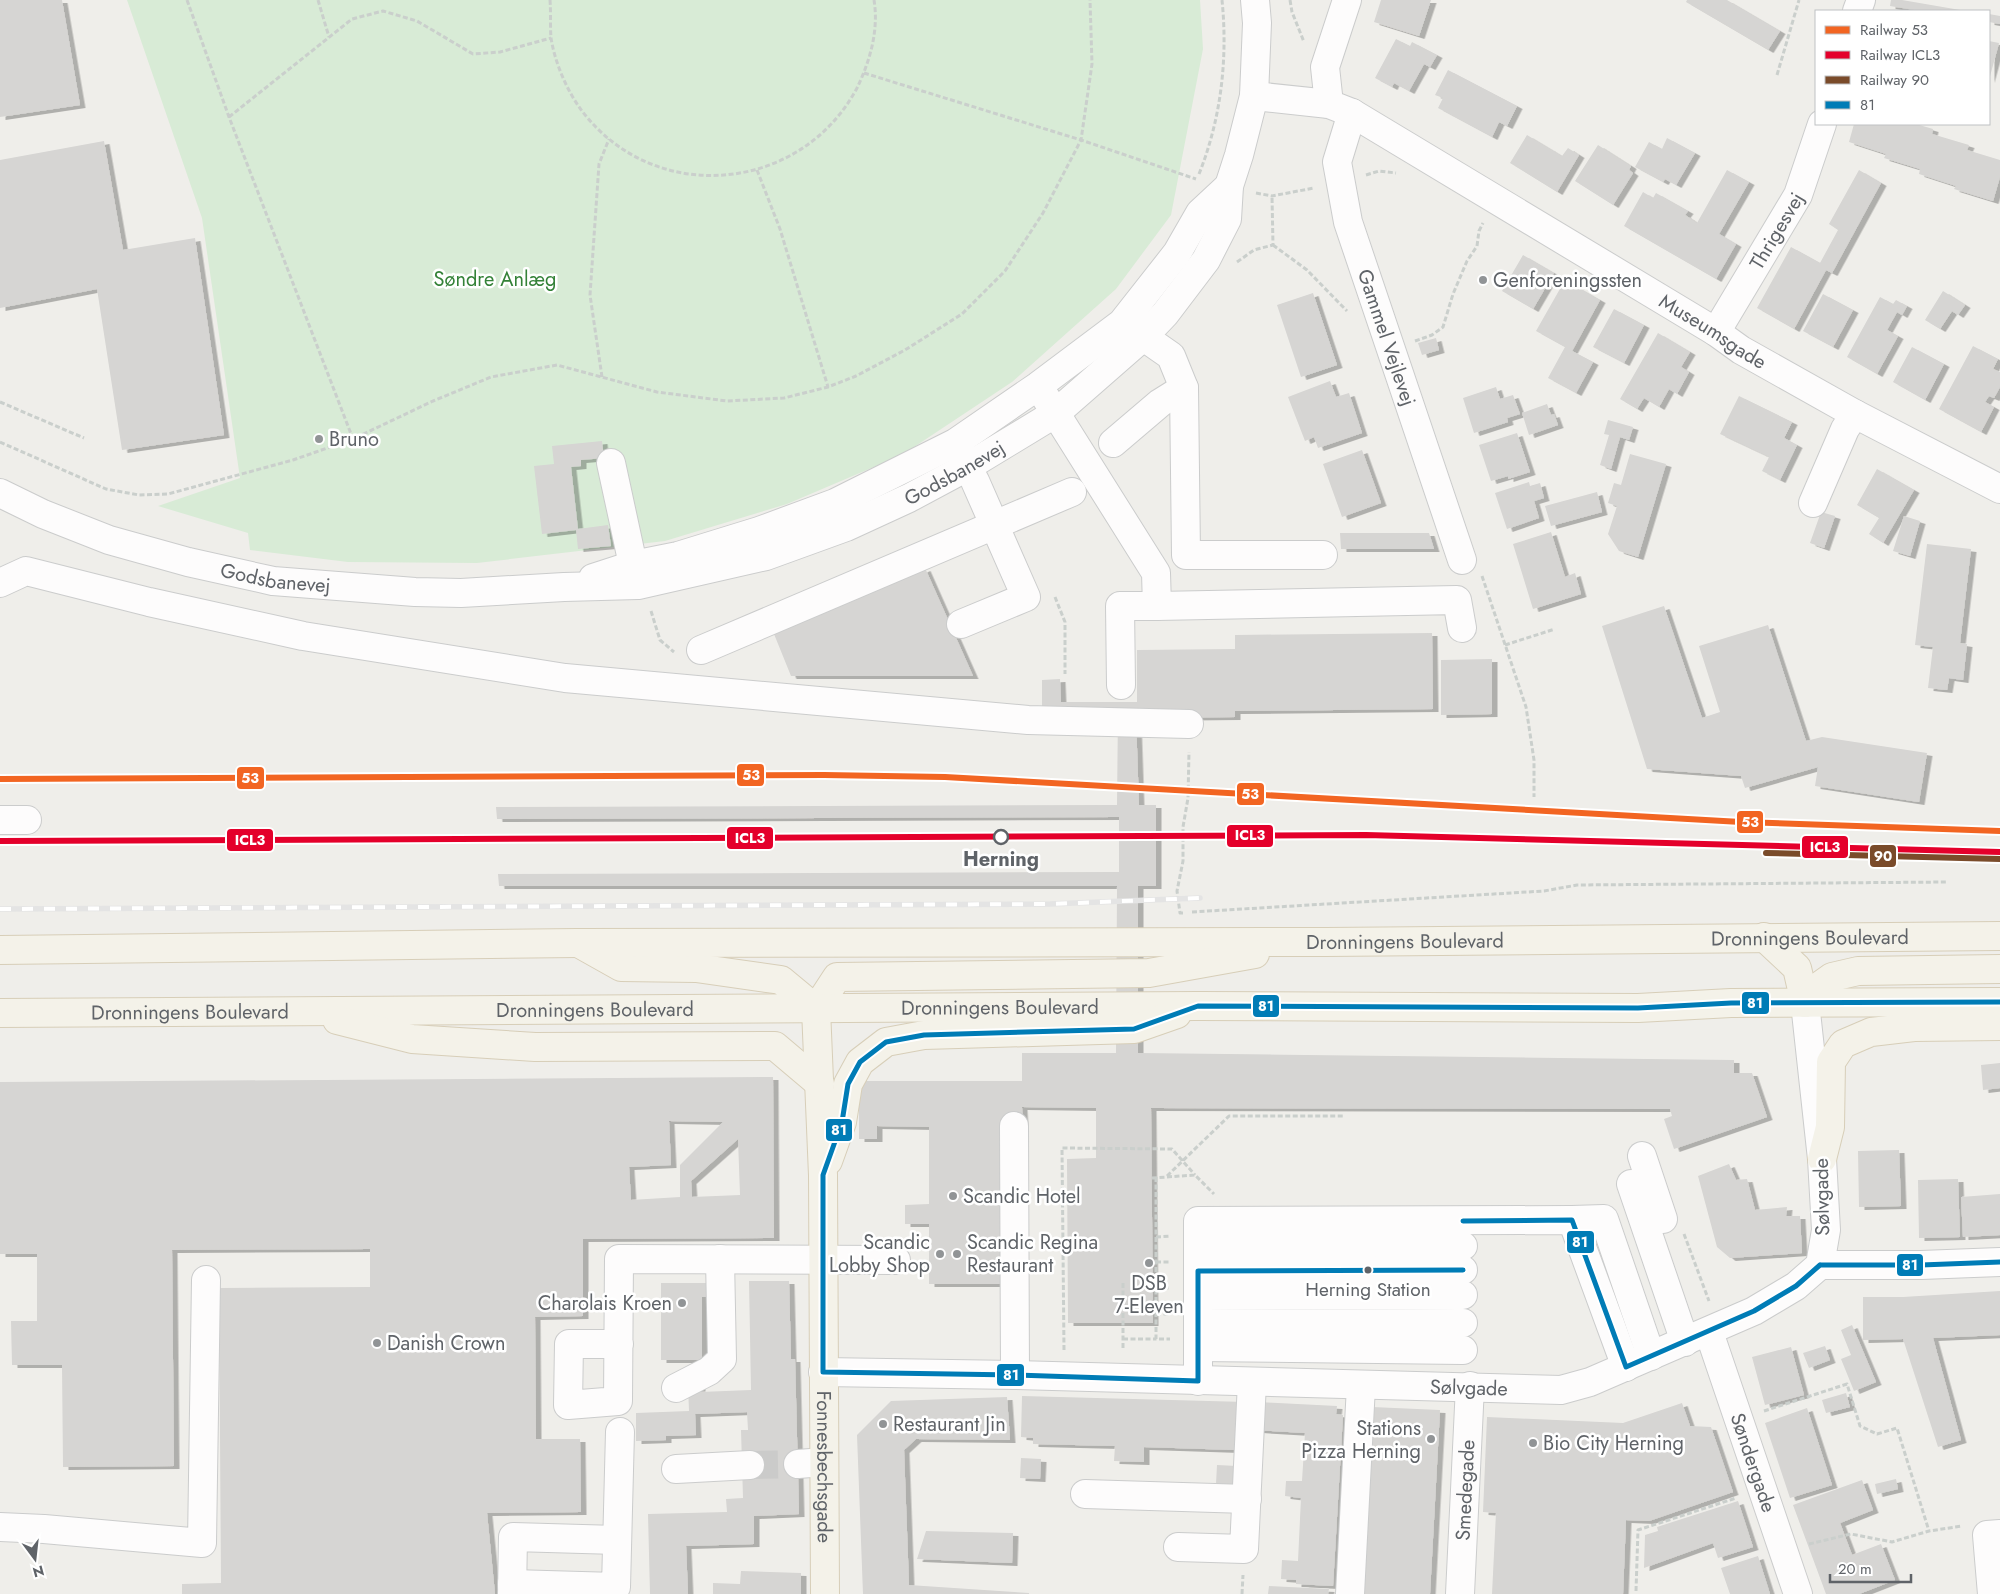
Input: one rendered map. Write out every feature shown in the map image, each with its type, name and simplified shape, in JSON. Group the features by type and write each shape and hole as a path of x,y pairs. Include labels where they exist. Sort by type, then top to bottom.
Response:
{"main road":[{"name":"Dronningens Boulevard","path":"0,950 577,943 1326,942 2000,936"},
{"path":"1764,937 1797,968 1805,1003"},
{"path":"577,943 621,967 696,968 781,980 816,1009 837,977 1149,973 1326,942"},
{"path":"0,964 56,949"},
{"path":"1805,1003 1818,987 1832,977 1858,971 2000,970"},
{"name":"Dronningens Boulevard","path":"0,1013 1198,1006 1638,1008 1731,1004 2000,1002"},
{"path":"823,1175 842,1122 848,1084 860,1062 886,1042 924,1035 1134,1029 1198,1006"},
{"name":"Fonnesbechsgade","path":"816,1009 823,1175 824,1372 811,1463 826,1594"},
{"path":"300,1010 412,1039 535,1047 775,1046 820,1084"},
{"path":"1822,1159 1830,1127 1831,1062 1843,1044 1871,1032 1914,1027 2000,1026"}],"street":[{"path":"1254,96 1257,23 1255,0"},
{"path":"1340,108 1325,67 1347,0"},
{"name":"Museumsgade","path":"1254,96 1340,108 1716,332 1741,350 1855,414 2000,489"},
{"name":"Godsbanevej","path":"0,493 43,514 109,540 188,562 273,580 358,588 461,593 564,587 638,578 686,576 775,553 846,527 909,498 967,467 1056,413 1133,330 1200,213 1229,186 1254,96"},
{"name":"Gammel Vejlevej","path":"1340,108 1338,162 1348,222 1462,560"},
{"name":"Thrigesvej","path":"1716,332 1798,194 1822,125"},
{"path":"1133,330 1172,356 1184,388 1186,555 1323,555"},
{"name":"Godsbanevej","path":"638,578 678,556 759,532 835,503 955,443 1038,386 1133,330"},
{"path":"1038,386 1156,572 1158,606"},
{"path":"1113,443 1160,403 1184,388"},
{"path":"1813,503 1845,429 1855,414"},
{"path":"955,443 976,482 1026,597 961,624"},
{"path":"611,463 638,578"},
{"path":"701,650 1072,492"},
{"path":"0,561 26,572 148,602 303,636 565,678 1028,720 1189,724"},
{"path":"0,583 26,572"},
{"path":"1121,685 1120,606 1457,600 1462,628"},
{"path":"0,820 27,820"},
{"name":"Sølvgade","path":"824,1372 1064,1376 1361,1386 1467,1386 1561,1390 1590,1382 1754,1312 1796,1286 1820,1264 1826,1230 1822,1159 1805,1003"},
{"path":"1014,1126 1015,1375"},
{"path":"1642,1156 1683,1280 1675,1311"},
{"name":"Søndergade","path":"1631,1184 1675,1311 1704,1333 1739,1419 1798,1594"},
{"path":"1198,1271 1463,1258 1572,1220 1604,1219 1651,1356"},
{"path":"1572,1220 1626,1367"},
{"path":"1198,1271 1463,1258"},
{"name":"Smedegade","path":"1460,1594 1467,1386 1463,1336 1463,1258"},
{"path":"619,1344 619,1259 896,1260"},
{"path":"676,1388 709,1371 722,1359 720,1259"},
{"path":"1820,1264 1921,1265 2000,1262"},
{"path":"1198,1271 1198,1380"},
{"path":"0,1527 202,1543 206,1280"},
{"path":"1198,1335 1463,1336"},
{"path":"1178,1547 1244,1549 1252,1382"},
{"path":"1350,1594 1361,1386"},
{"path":"617,1540 513,1537 512,1589 616,1586 620,1432"},
{"path":"676,1469 750,1466"},
{"path":"1085,1494 1247,1499"},
{"path":"1992,1594 1993,1534"}],"path":[{"path":"187,0 229,117 353,439"},
{"path":"318,0 329,37"},
{"path":"550,0 552,38 562,76 582,110 609,139 642,160 679,173 718,176 757,170 792,156 822,134 847,106 864,73 873,41 876,9 874,0"},
{"path":"0,442 106,489 138,495 168,494 293,460 353,439 433,400 492,377 557,365 657,392 727,401 784,398 828,387 856,376 905,350 962,314 1005,271 1042,213 1081,140 1092,64 1090,0"},
{"path":"864,73 1081,140 1197,179 1206,158 1218,111 1226,34 1222,0"},
{"path":"1777,75 1799,0"},
{"path":"229,117 352,19 383,11 418,21 473,54 500,52 552,38"},
{"path":"602,376 590,295 598,164 609,139"},
{"path":"757,170 780,229 828,387"},
{"path":"1229,186 1272,196 1341,182"},
{"path":"1390,350 1432,335 1443,327 1453,294 1467,261 1477,246 1479,230 1496,201"},
{"path":"1273,245 1307,270 1350,314"},
{"path":"0,402 84,438"},
{"path":"1462,560 1474,561 1481,572 1526,707 1534,760 1534,797"},
{"path":"638,578 660,640 677,654 701,650"},
{"path":"1505,645 1555,629"},
{"path":"1189,724 1188,798 1183,827 1183,861 1177,891 1180,913 1544,891 1577,885 1948,882"},
{"path":"1167,1177 1229,1116 1343,1116"},
{"path":"1064,1376 1062,1148 1172,1149 1216,1196"},
{"path":"1152,1178 1195,1175"},
{"path":"1683,1229 1704,1333"},
{"path":"1123,1283 1124,1378"},
{"path":"1123,1339 1156,1339"},
{"path":"1739,1419 1847,1384 1860,1426 1877,1434 1897,1428 1930,1531"},
{"path":"1636,1591 1638,1530 1762,1489"},
{"path":"1783,1550 1851,1534 1892,1542 1930,1531 1969,1525 1993,1534"}],"green space":[{"name":"Søndre Anlæg","path":"127,0 1200,0 1203,49 1171,215 1116,289 1012,382 902,455 787,504 665,541 477,563 348,562 250,550 248,533 158,506 240,478 202,218"}],"building":[{"path":"0,0 62,0 80,105 0,117"},
{"path":"1381,0 1431,0 1419,36 1374,22"},
{"path":"1687,0 1727,0 1780,31 1768,50 1686,2"},
{"path":"1891,0 1902,0 1960,10 1915,10 1890,6"},
{"path":"1990,14 2000,16 2000,24 1990,22"},
{"path":"1396,39 1410,46 1412,42 1437,55 1430,67 1424,64 1409,91 1394,83 1392,87 1375,78"},
{"path":"1990,41 1999,43 1990,76"},
{"path":"1448,70 1517,106 1507,126 1499,122 1492,137 1438,108 1443,98 1435,95"},
{"path":"1854,125 1919,125 1933,129 1932,134 1969,145 1967,150 2000,160 2000,177 1993,201 1954,189 1956,186 1919,174 1920,169 1884,158 1886,154 1849,142"},
{"path":"1527,135 1562,156 1568,148 1579,155 1557,192 1510,163"},
{"path":"1667,138 1695,153 1676,185 1665,179 1663,182 1635,167 1649,142 1662,149"},
{"path":"104,141 123,250 195,238 224,435 122,450 97,289 0,308 0,160"},
{"path":"1598,145 1631,166 1629,170 1633,173 1613,205 1575,181"},
{"path":"1727,170 1749,182 1719,234 1736,244 1716,279 1624,226 1643,192 1653,198 1656,193 1688,211 1685,215 1697,223"},
{"path":"1859,170 1881,183 1832,273 1826,270 1794,329 1757,308 1791,247 1820,263 1838,230 1829,224"},
{"path":"1523,255 1554,273 1533,309 1502,291"},
{"path":"1565,280 1600,300 1572,351 1593,362 1576,393 1548,378 1565,347 1536,331"},
{"path":"1943,291 1965,305 1958,315 1952,311 1940,329 1925,320"},
{"path":"1313,293 1337,365 1301,377 1277,305"},
{"path":"1823,294 1853,310 1833,347 1803,331"},
{"path":"1880,297 1893,304 1896,300 1907,306 1902,315 1897,312 1887,330 1898,336 1877,374 1847,357"},
{"path":"1614,309 1644,325 1624,363 1593,347"},
{"path":"1658,333 1690,352 1681,367 1689,372 1677,394 1669,389 1659,407 1644,398 1637,409 1620,399"},
{"path":"1436,338 1439,350 1422,355 1418,343"},
{"path":"1973,346 1998,359 1993,369 2000,372 2000,387 1994,398 1989,396 1985,402 1994,407 1981,432 1939,409"},
{"path":"1912,347 1944,364 1925,400 1893,382"},
{"path":"1330,381 1336,397 1349,393 1362,433 1318,448 1314,437 1305,441 1288,397"},
{"path":"1496,387 1500,399 1513,395 1520,414 1507,418 1508,422 1474,433 1463,398"},
{"path":"1739,396 1792,422 1784,438 1797,445 1780,480 1762,471 1769,457 1720,434"},
{"path":"1547,404 1551,415 1554,414 1558,425 1529,435 1522,413"},
{"path":"1608,420 1633,427 1629,440 1620,437 1611,469 1600,465 1609,435 1604,434"},
{"path":"1517,433 1530,472 1508,479 1508,476 1491,481 1479,445"},
{"path":"602,441 604,458 581,460 581,466 571,467 578,529 608,525 611,546 578,549 576,530 542,534 534,466 554,464 552,446"},
{"path":"1362,450 1381,503 1342,517 1323,464"},
{"path":"1630,454 1666,464 1638,557 1619,551 1608,534 1617,506 1608,503 1614,483 1621,485"},
{"path":"1877,469 1914,490 1883,543 1869,534 1879,518 1857,505"},
{"path":"1529,482 1530,486 1540,483 1544,498 1534,501 1539,518 1507,529 1495,493"},
{"path":"1597,492 1602,512 1551,526 1545,506"},
{"path":"1821,512 1835,516 1824,548 1810,543"},
{"path":"1904,516 1920,521 1910,556 1893,551"},
{"path":"1551,532 1565,577 1575,573 1581,594 1533,609 1513,544"},
{"path":"1340,533 1429,533 1434,549 1341,549"},
{"path":"1927,544 1971,549 1960,643 1967,644 1963,680 1949,678 1947,690 1928,688 1933,647 1915,645"},
{"path":"925,568 973,676 791,676 774,634"},
{"path":"1664,606 1702,718 1720,712 1699,646 1768,625 1806,741 1822,737 1927,753 1919,802 1815,786 1818,767 1745,788 1741,776 1647,769 1602,626"},
{"path":"1432,633 1433,709 1235,711 1235,717 1136,718 1139,805 1156,805 1156,886 1138,886 1138,1053 1734,1060 1734,1073 1752,1073 1767,1117 1674,1149 1664,1119 1672,1116 1670,1109 1151,1108 1153,1323 1068,1323 1067,1159 1096,1158 1096,1108 1022,1107 1023,1126 1000,1126 1000,1284 929,1284 929,1224 905,1224 905,1205 929,1204 929,1127 877,1126 877,1139 859,1139 859,1081 1022,1081 1022,1053 1116,1053 1117,886 499,886 498,874 1119,872 1119,817 497,819 496,807 1117,805 1118,711 1042,712 1042,680 1060,679 1061,702 1137,702 1137,650 1235,649 1235,635"},
{"path":"1492,659 1492,714 1441,715 1441,660"},
{"path":"2000,1063 2000,1088 1983,1090 1981,1065"},
{"name":"Danish Crown","path":"773,1077 774,1238 583,1239 583,1316 535,1317 536,1439 580,1439 581,1512 487,1513 495,1594 182,1594 182,1584 221,1583 219,1288 370,1287 370,1249 172,1250 174,1466 63,1467 62,1365 12,1365 11,1321 37,1321 37,1254 0,1254 0,1082","holes":["669,1121 723,1122 680,1165 680,1197 631,1200 629,1167 671,1165","738,1139 740,1195 692,1197 691,1181"]},
{"path":"1899,1150 1901,1206 1859,1207 1858,1151"},
{"path":"1729,1164 1736,1180 1747,1179 1755,1210 1787,1207 1786,1216 1800,1216 1802,1253 1730,1258 1717,1247 1698,1176"},
{"path":"1958,1179 1960,1237 1919,1238 1918,1180"},
{"path":"2000,1194 2000,1235 1963,1237 1961,1197"},
{"path":"749,1281 789,1281 791,1359 795,1359 799,1514 754,1516 754,1544 686,1546 688,1594 650,1594 648,1514 727,1512 726,1499 743,1498 741,1430 748,1430 747,1412 695,1414 696,1435 666,1436 666,1440 636,1441 636,1413 689,1411 688,1386 700,1386 700,1392 751,1390"},
{"path":"661,1283 706,1283 706,1297 702,1297 702,1360 661,1360"},
{"path":"2000,1291 2000,1335 1933,1338 1961,1440 1938,1447 1903,1339 1863,1340 1863,1297 1903,1297"},
{"path":"1852,1325 1876,1382 1854,1391 1841,1359 1851,1355 1841,1330"},
{"path":"1825,1346 1830,1360 1809,1368 1803,1353"},
{"path":"1791,1347 1804,1395 1765,1405 1752,1357"},
{"path":"1846,1393 1850,1407 1826,1413 1822,1400"},
{"path":"1022,1396 1246,1402 1235,1450 1144,1447 1144,1462 1114,1461 1115,1446 1033,1444 1033,1438 1021,1437"},
{"path":"1007,1397 1010,1440 916,1439 904,1450 909,1585 1029,1594 863,1594 857,1435 891,1401"},
{"path":"1258,1402 1337,1406 1336,1414 1343,1415 1333,1586 1296,1584 1296,1580 1281,1579 1282,1560 1298,1561 1301,1498 1285,1496 1286,1481 1302,1481 1305,1433 1257,1430"},
{"path":"1682,1403 1690,1426 1711,1427 1733,1492 1649,1521 1626,1520 1623,1594 1492,1594 1496,1513 1483,1512 1487,1417 1623,1423"},
{"path":"1372,1407 1440,1410 1430,1594 1363,1594"},
{"path":"1807,1408 1832,1485 1790,1498 1765,1423"},
{"path":"1021,1458 1041,1459 1040,1479 1020,1478"},
{"path":"1217,1465 1237,1466 1237,1484 1216,1484"},
{"path":"1896,1479 1898,1489 1877,1494 1875,1484"},
{"path":"1862,1480 1873,1510 1840,1523 1852,1555 1881,1544 1895,1580 1859,1594 1826,1594 1793,1505"},
{"path":"1738,1501 1753,1547 1718,1558 1713,1543 1644,1568 1645,1535 1658,1531 1657,1527"},
{"path":"926,1531 1013,1533 1012,1563 917,1559"},
{"path":"1758,1556 1770,1594 1730,1594 1721,1568"},
{"path":"741,1571 801,1573 801,1594 713,1594 713,1583 740,1584"},
{"path":"1269,1586 1329,1589 1328,1594 1268,1594"}],"tunnel":[{"path":"750,1465 798,1464"}],"railway":[{"path":"0,909 1050,904 1200,898"}],"rail line":[{"name":"53","path":"0,779 824,775 945,777 1741,822 2000,831"},
{"name":"ICL3","path":"0,841 1366,835 2000,852"},
{"name":"90","path":"1766,853 2000,859"}],"transit line":[{"name":"81","path":"823,1372 823,1175 842,1122 848,1084 860,1062 886,1042 924,1035 1134,1029 1198,1006 1638,1008 1731,1003 2000,1002"},
{"name":"81","path":"1463,1221 1572,1220 1626,1367"},
{"name":"81","path":"1820,1265 1921,1265 2000,1262"},
{"name":"81","path":"1626,1367 1754,1311 1796,1286 1820,1265"},
{"name":"81","path":"1198,1271 1463,1270"},
{"name":"81","path":"1198,1271 1198,1381"},
{"name":"81","path":"823,1372 1015,1375 1198,1381"}],"place":[{"name":"Genforeningssten","path":"1483,280"},
{"name":"Bruno","path":"319,439"},
{"name":"Herning","path":"1001,837"},
{"name":"Scandic Hotel","path":"953,1196"},
{"name":"Scandic Lobby Shop","path":"940,1254"},
{"name":"Scandic Regina Restaurant","path":"957,1254"},
{"name":"DSB 7-Eleven","path":"1149,1263"},
{"name":"Herning Station","path":"1368,1270"},
{"name":"Charolais Kroen","path":"682,1303"},
{"name":"Danish Crown","path":"377,1343"},
{"name":"Restaurant Jin","path":"883,1424"},
{"name":"Stations Pizza Herning","path":"1431,1439"},
{"name":"Bio City Herning","path":"1533,1443"}]}
